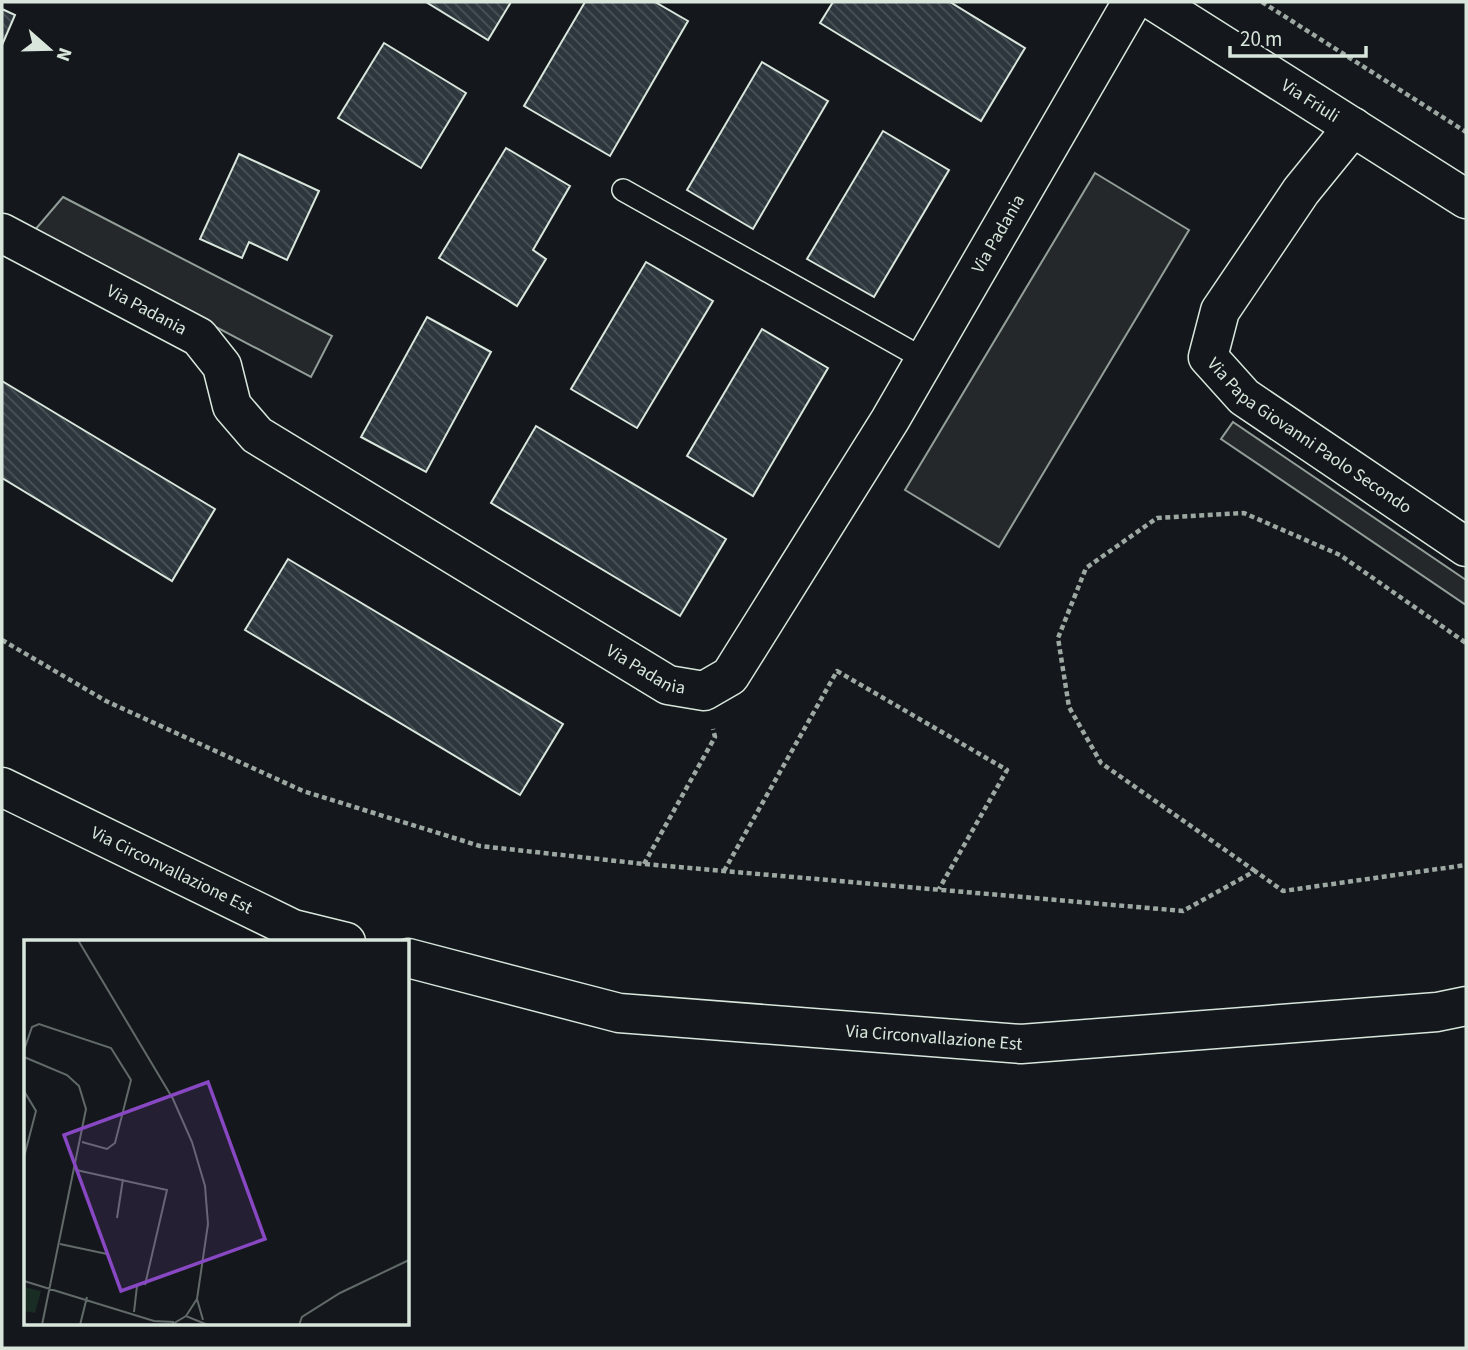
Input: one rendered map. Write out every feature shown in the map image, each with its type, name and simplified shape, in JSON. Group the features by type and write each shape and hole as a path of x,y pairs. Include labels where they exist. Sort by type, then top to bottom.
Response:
{"street":[{"name":"Via Padania","path":"2,233 199,337 222,366 232,405 257,435 668,685 704,691 730,676 890,420 1132,2"},
{"name":"Via Friuli","path":"1155,2 1466,199"},
{"name":"Via Papa Giovanni Paolo Secondo","path":"1353,127 1301,191 1220,311 1208,357 1244,397 1466,547"},
{"name":"Via Circonvallazione Est","path":"2,787 293,929 338,940"},
{"name":"Via Circonvallazione Est","path":"410,959 619,1013 1021,1044 1437,1012 1466,1006"}],"lane":[{"path":"623,190 924,359"}],"path":[{"path":"1262,2 1466,131"},
{"path":"1466,643 1340,555 1244,513 1157,517 1086,568 1058,638 1069,707 1101,763 1283,891 1466,865"},
{"path":"2,640 106,701 303,791 481,846 644,864 1183,911 1255,871"},
{"path":"724,871 837,671 1007,770 939,890"},
{"path":"644,864 715,737 704,691"}],"shaded area":[{"path":"1095,173 1189,230 999,547 905,490"},
{"path":"63,197 332,336 311,377 34,231"},
{"path":"1233,422 1466,580 1466,605 1221,439"}],"building":[{"path":"426,2 511,2 488,40"},
{"path":"585,2 655,2 688,21 610,156 524,106"},
{"path":"833,2 950,2 1025,48 981,121 820,23"},
{"path":"2,9 15,15 2,45"},
{"path":"384,43 466,93 421,168 338,118"},
{"path":"762,62 828,101 753,229 687,190"},
{"path":"883,131 949,170 874,297 807,259"},
{"path":"506,148 570,186 533,250 546,259 517,306 439,258"},
{"path":"239,154 319,191 287,260 249,242 242,258 200,239"},
{"path":"646,262 713,301 637,428 571,389"},
{"path":"427,317 491,352 426,472 361,437"},
{"path":"762,329 828,368 753,496 687,456"},
{"path":"2,381 215,509 172,581 2,478"},
{"path":"536,426 726,539 680,616 491,503"},
{"path":"288,559 563,724 520,795 245,630"}]}
